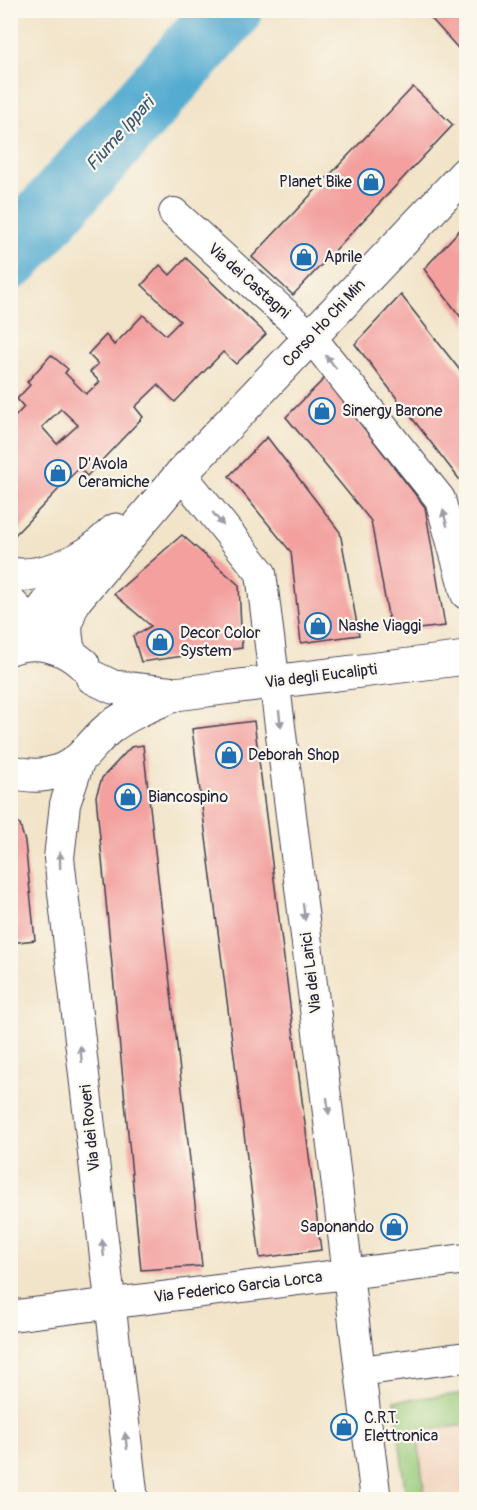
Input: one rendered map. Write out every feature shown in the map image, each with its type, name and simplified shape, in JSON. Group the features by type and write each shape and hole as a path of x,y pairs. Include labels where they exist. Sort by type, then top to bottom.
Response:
{"main road":[{"name":"Corso Ho Chi Min","path":"181,474 311,337 463,184"},
{"path":"10,574 34,574 53,570 87,554 181,474"},
{"path":"31,637 64,631 67,614 75,600 181,474"},
{"path":"31,637 87,554"},
{"path":"31,637 82,663 92,677 99,694 101,711 98,728 85,751"},
{"name":"Via degli Eucalipti","path":"175,694 466,658"},
{"path":"92,677 113,687 175,694"},
{"path":"10,771 30,776 48,774 65,768 111,726 175,694"}],"street":[{"name":"Via dei Castagni","path":"174,213 311,337 440,499 466,594"},
{"name":"Via dei Larici","path":"181,474 261,573 376,1500"},
{"name":"Via dei Roveri","path":"85,751 65,804 59,858 133,1500"},
{"name":"Via Federico Garcia Lorca","path":"10,1316 466,1259"},
{"path":"360,1371 466,1357"}],"shaded area":[{"path":"466,1425 466,1499 425,1499 417,1430"}],"green space":[{"path":"466,1393 466,1425 417,1431 425,1499 406,1499 395,1401"}],"building":[{"path":"432,10 466,10 466,57 428,15"},
{"path":"413,87 453,125 293,295 252,257"},
{"path":"465,224 466,226 466,324 424,269"},
{"path":"186,258 266,334 236,364 223,352 175,402 158,385 135,407 143,417 87,476 79,468 13,537 10,534 10,422 24,407 17,399 30,385 27,382 51,355 68,369 65,373 86,394 100,382 90,372 98,364 88,354 106,335 114,345 143,315 166,335 180,321 142,285 160,265 170,275","holes":["61,409 78,425 57,444 42,427"]},
{"path":"401,295 466,378 466,488 355,344"},
{"path":"325,378 425,507 445,626 391,632 371,521 286,417"},
{"path":"267,437 340,532 359,635 301,643 291,552 229,476"},
{"path":"182,535 239,585 242,648 141,662 133,636 151,626 114,594"},
{"path":"254,721 321,1250 260,1258 192,729"},
{"path":"143,745 202,1266 141,1270 96,796 102,778 131,747"},
{"path":"10,815 20,825 25,842 35,940 10,943"}],"waterway":[{"name":"Fiume Ippari","path":"10,257 229,10"}],"place":[{"name":"Planet Bike","path":"371,182"},
{"name":"Aprile","path":"304,257"},
{"name":"Sinergy Barone","path":"322,411"},
{"name":"D'Avola Ceramiche","path":"58,473"},
{"name":"Nashe Viaggi","path":"318,626"},
{"name":"Decor Color System","path":"160,642"},
{"name":"Deborah Shop","path":"229,755"},
{"name":"Biancospino","path":"128,797"},
{"name":"Saponando","path":"394,1227"},
{"name":"C.R.T. Elettronica","path":"344,1427"}]}
